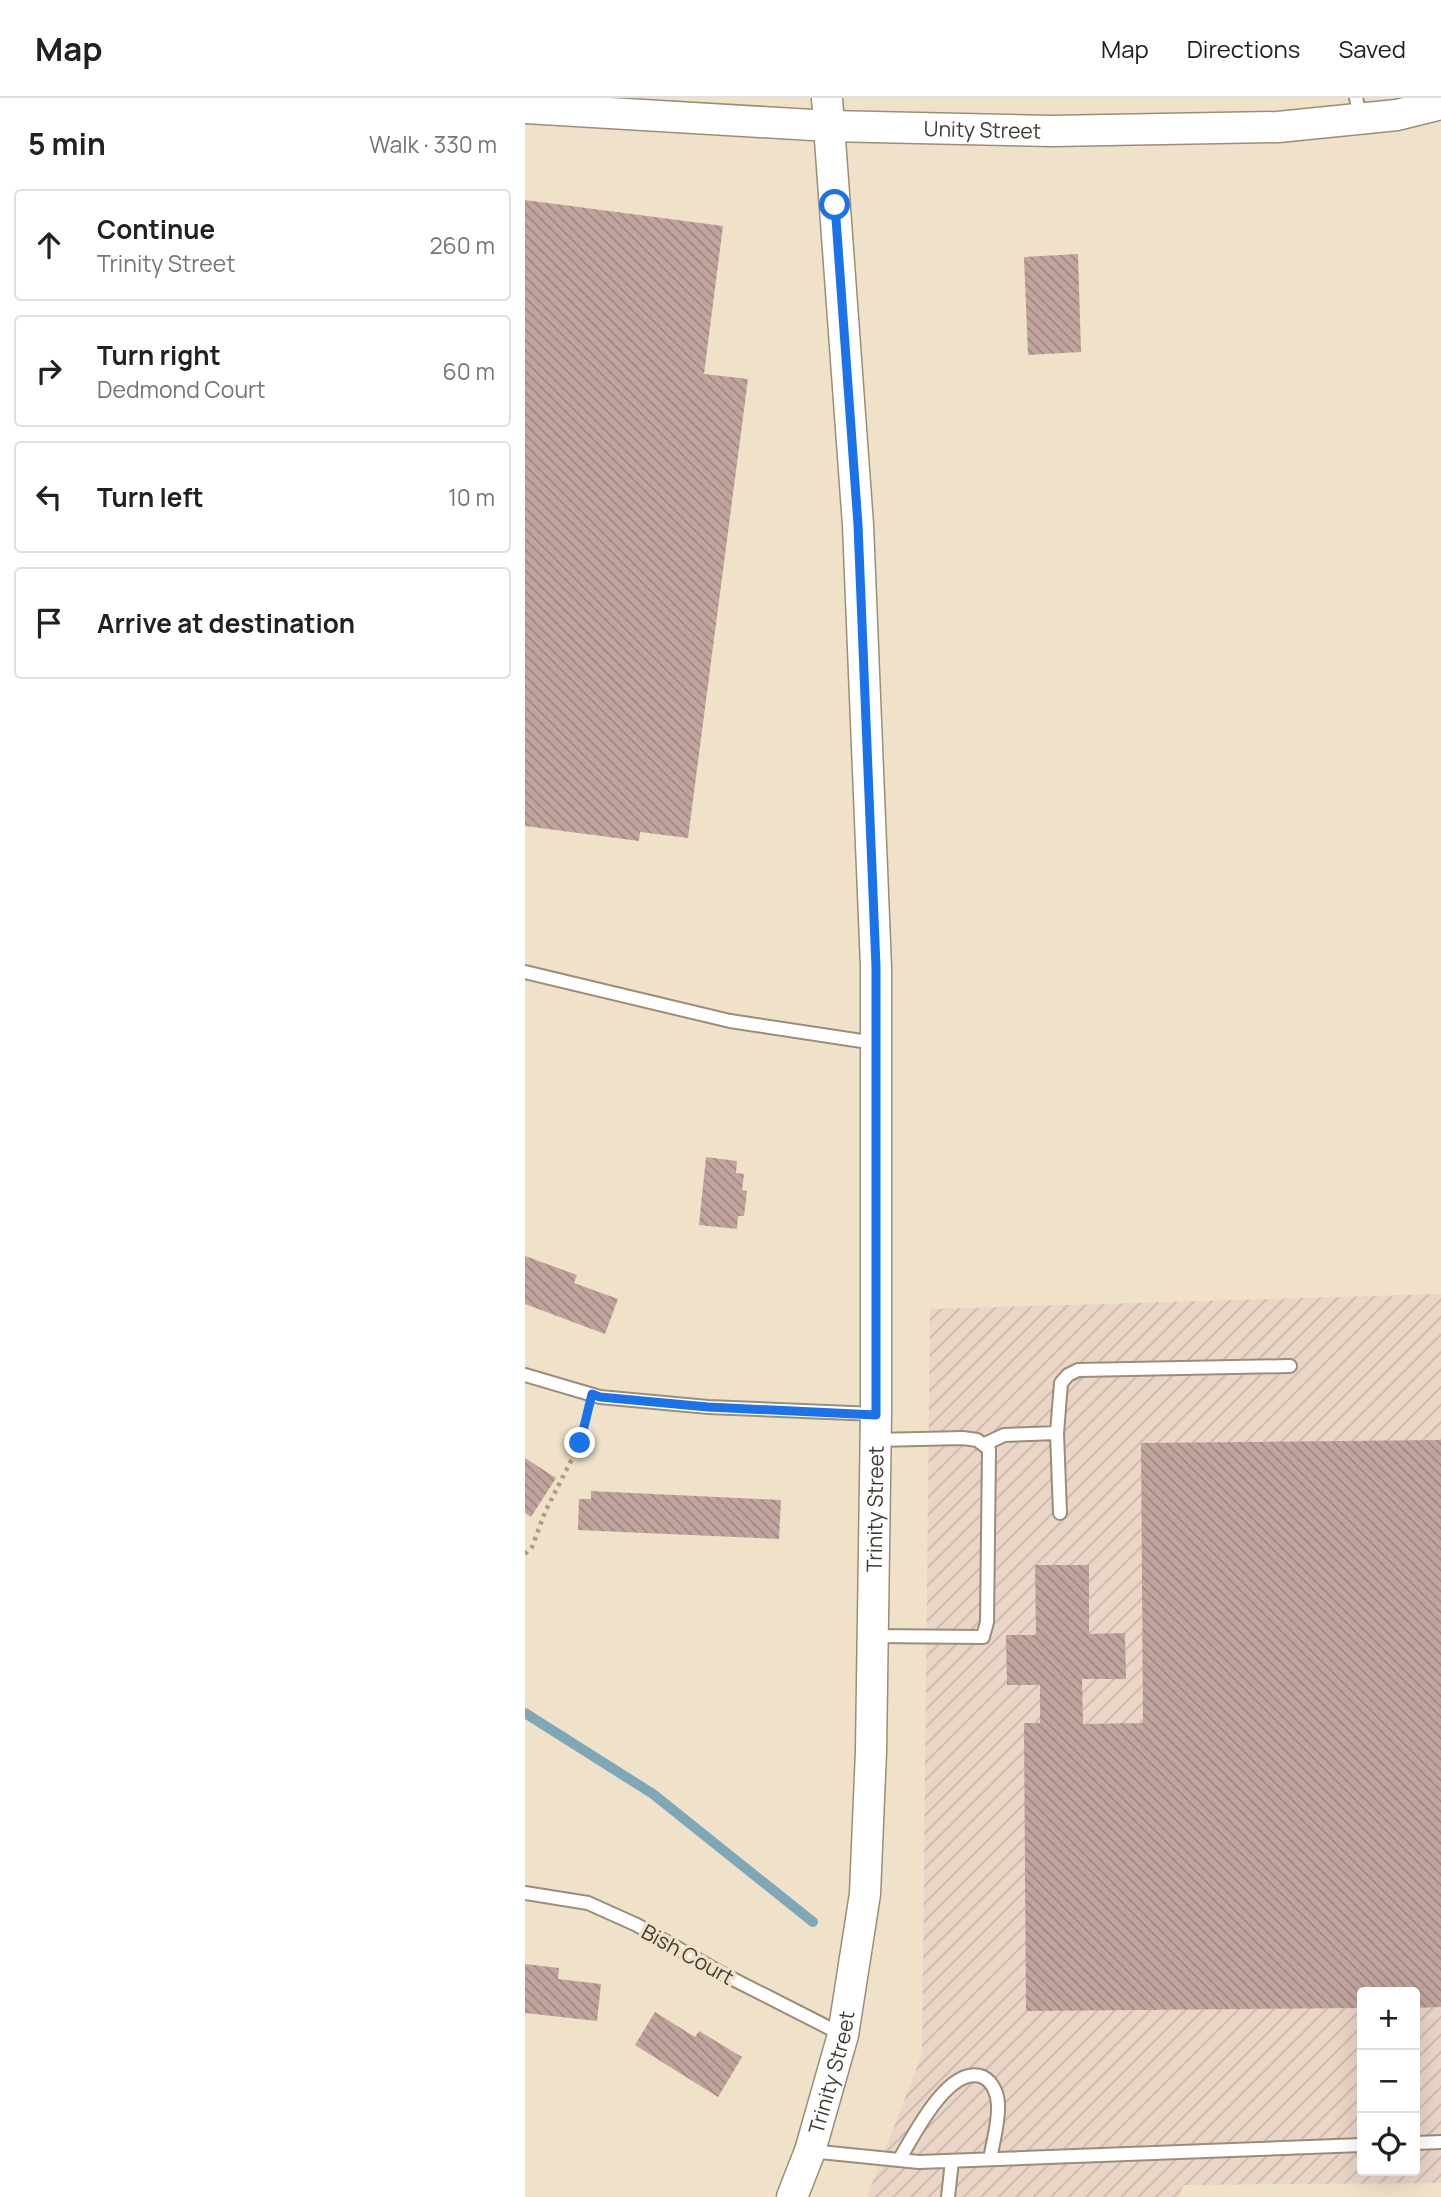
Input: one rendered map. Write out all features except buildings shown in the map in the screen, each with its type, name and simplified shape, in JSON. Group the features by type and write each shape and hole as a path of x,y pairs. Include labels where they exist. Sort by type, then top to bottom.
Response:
{"street":[{"name":"Unity Street","path":"525,108 828,112 1052,131 1278,127 1358,108 1397,116 1441,104"},
{"name":"Trinity Street","path":"792,2197 810,2151 843,2035 865,1894 871,1751 876,967 858,525 828,112"}],"lane":[{"path":"525,972 730,1021 876,1043"},
{"path":"1060,1513 1057,1433 1061,1383 1068,1375 1078,1370 1290,1366"},
{"path":"525,1375 600,1397 875,1427 978,1440 985,1444 989,1449 987,1622 983,1637 872,1636"},
{"path":"985,1444 1004,1435 1057,1433"},
{"name":"Bish Court","path":"525,1894 588,1903 625,1919 719,1972 843,2035"},
{"path":"899,2160 946,2090 965,2076 983,2077 994,2087 998,2105 990,2159"},
{"path":"1420,2143 1441,2142"},
{"path":"810,2151 919,2162 1357,2145"},
{"path":"948,2197 952,2161"}],"path":[{"path":"525,1554 532,1547 545,1512 580,1443 592,1394"}],"shaded area":[{"path":"1441,1294 1441,2183 1184,2185 1178,2197 867,2197 922,2054 930,1309"}],"waterway":[{"path":"525,1713 653,1794 813,1922"}],"route":[{"path":"580,1443 592,1394 708,1407 876,1415 876,967 858,525 835,205"}]}
